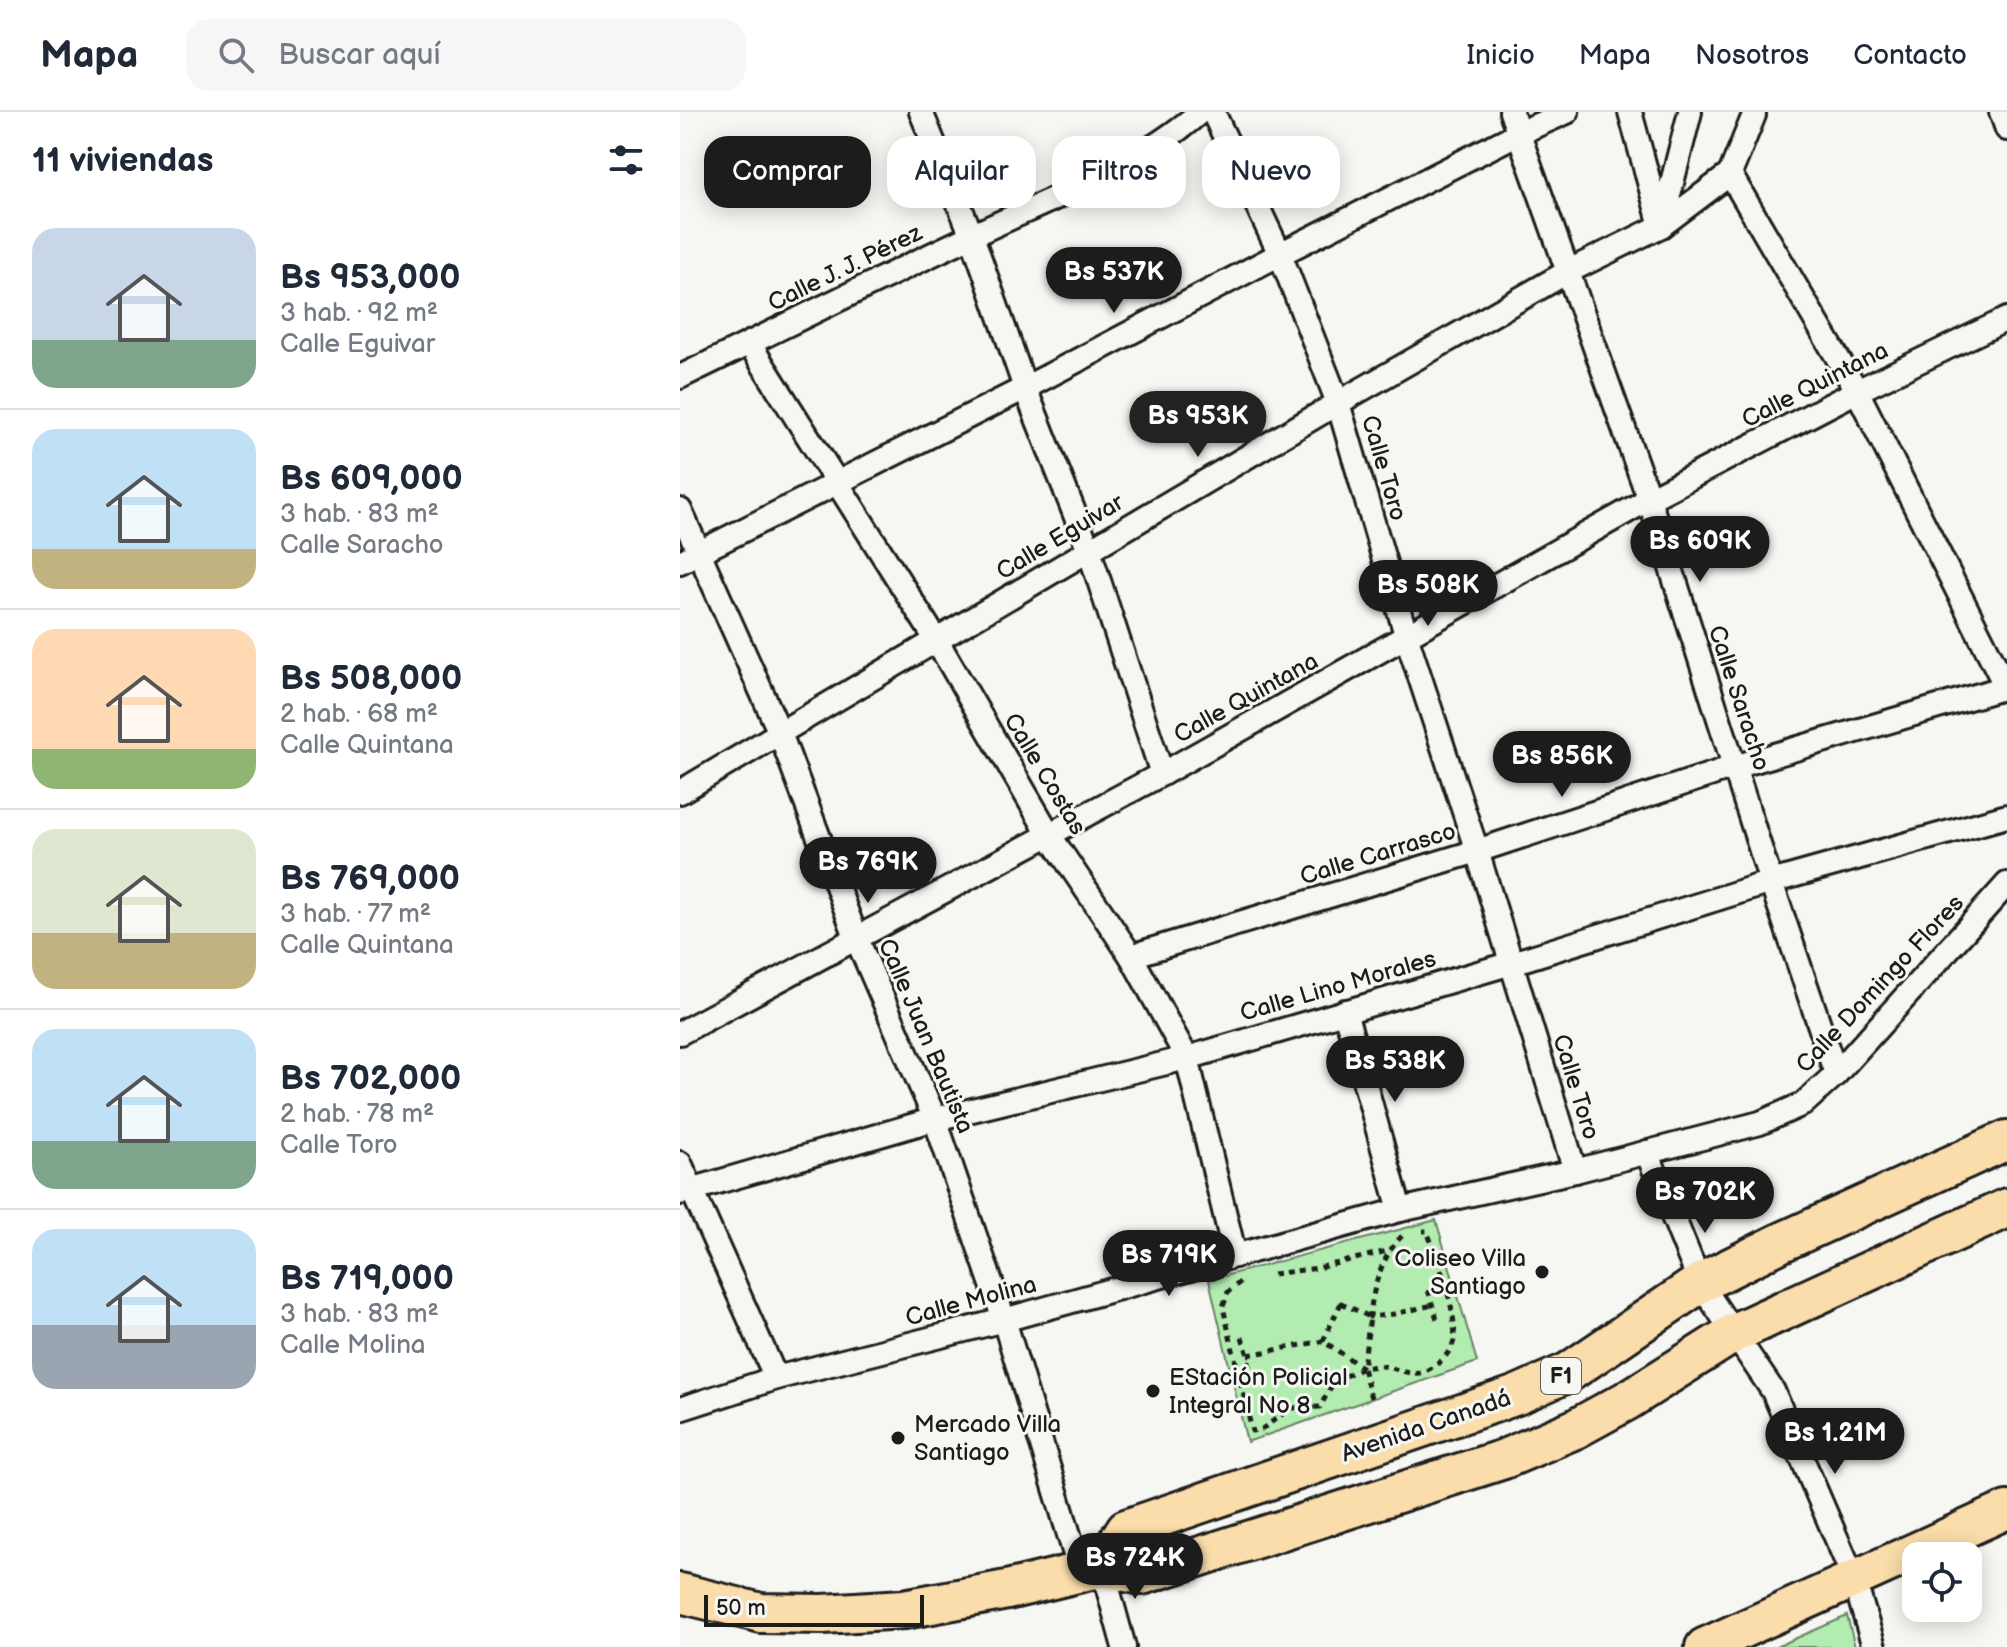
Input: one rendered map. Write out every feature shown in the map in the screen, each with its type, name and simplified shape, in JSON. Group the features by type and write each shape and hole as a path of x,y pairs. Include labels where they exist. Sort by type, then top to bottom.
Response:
{"highway":[{"name":"Avenida Canadá","path":"1091,1569 1126,1529 1517,1395 1569,1372 1700,1283 1780,1243 2007,1140"},
{"name":"F1","path":"680,1593 761,1613 823,1614 904,1609 1007,1590 1091,1569 1142,1575 1504,1459 1575,1429 1628,1400 1734,1333 2007,1208"}],"main road":[{"path":"1704,1647 2007,1510"}],"street":[{"path":"921,112 972,236 1025,388 1089,550 1162,774"},
{"name":"Calle J. J. Pérez","path":"680,377 1093,181 1183,127 1200,112"},
{"name":"Calle Toro","path":"1213,112 1280,254 1338,403 1407,638 1477,851 1575,1171"},
{"path":"689,558 1025,388 1280,254 1514,123 1567,112"},
{"path":"1630,112 1661,226"},
{"path":"1661,226 1690,112"},
{"path":"2001,112 2007,129"},
{"path":"1754,115 1730,174 1857,391 2006,687"},
{"name":"Calle Saracho","path":"1514,123 1649,499 1771,882 1836,1074"},
{"name":"Calle Eguivar","path":"680,792 1338,403 1569,271 1661,226 1730,174"},
{"name":"Calle Quintana","path":"680,1033 1050,836 1407,638 1649,499 1857,391 2007,319"},
{"name":"Calle Costas","path":"749,343 937,641 1050,836 1131,956 1187,1058 1235,1256"},
{"name":"Calle Juan Bautista","path":"680,510 689,558 780,733 856,937 935,1119 1091,1569 1124,1647"},
{"name":"Calle Carrasco","path":"1131,956 1477,851 1734,767 2006,687"},
{"name":"Calle Lino Morales","path":"686,1192 935,1119 1187,1058 1512,963 1771,882 2007,816"},
{"name":"Calle Domingo Flores","path":"1647,1152 1760,1123 1803,1104 1836,1074 2007,884"},
{"path":"1345,1011 1400,1210"},
{"path":"1647,1152 1700,1283 1773,1391 1854,1579 1874,1647"},
{"name":"Calle Molina","path":"680,1409 776,1378 1004,1320 1400,1210 1647,1152"},
{"path":"680,1163 686,1192 776,1378"}],"path":[{"path":"1250,1277 1228,1292 1223,1307 1252,1431 1262,1429 1291,1408 1320,1407 1334,1381 1363,1368 1382,1366 1416,1374 1431,1369 1446,1355 1454,1341 1452,1314 1427,1231 1400,1237 1391,1250 1371,1298 1363,1368 1371,1398"},
{"path":"1266,1274 1318,1268 1391,1250"},
{"path":"1428,1290 1437,1319"},
{"path":"1323,1341 1341,1303 1370,1317 1433,1305"},
{"path":"1242,1337 1250,1371"},
{"path":"1248,1355 1323,1341 1363,1368"}],"green space":[{"path":"1436,1220 1477,1362 1247,1442 1209,1280"},
{"path":"1847,1616 1855,1647 1776,1647"}],"place":[{"name":"Coliseo Villa Santiago","path":"1542,1272"},
{"name":"EStación Policial Integral No 8","path":"1153,1391"},
{"name":"Mercado Villa Santiago","path":"898,1438"}]}
